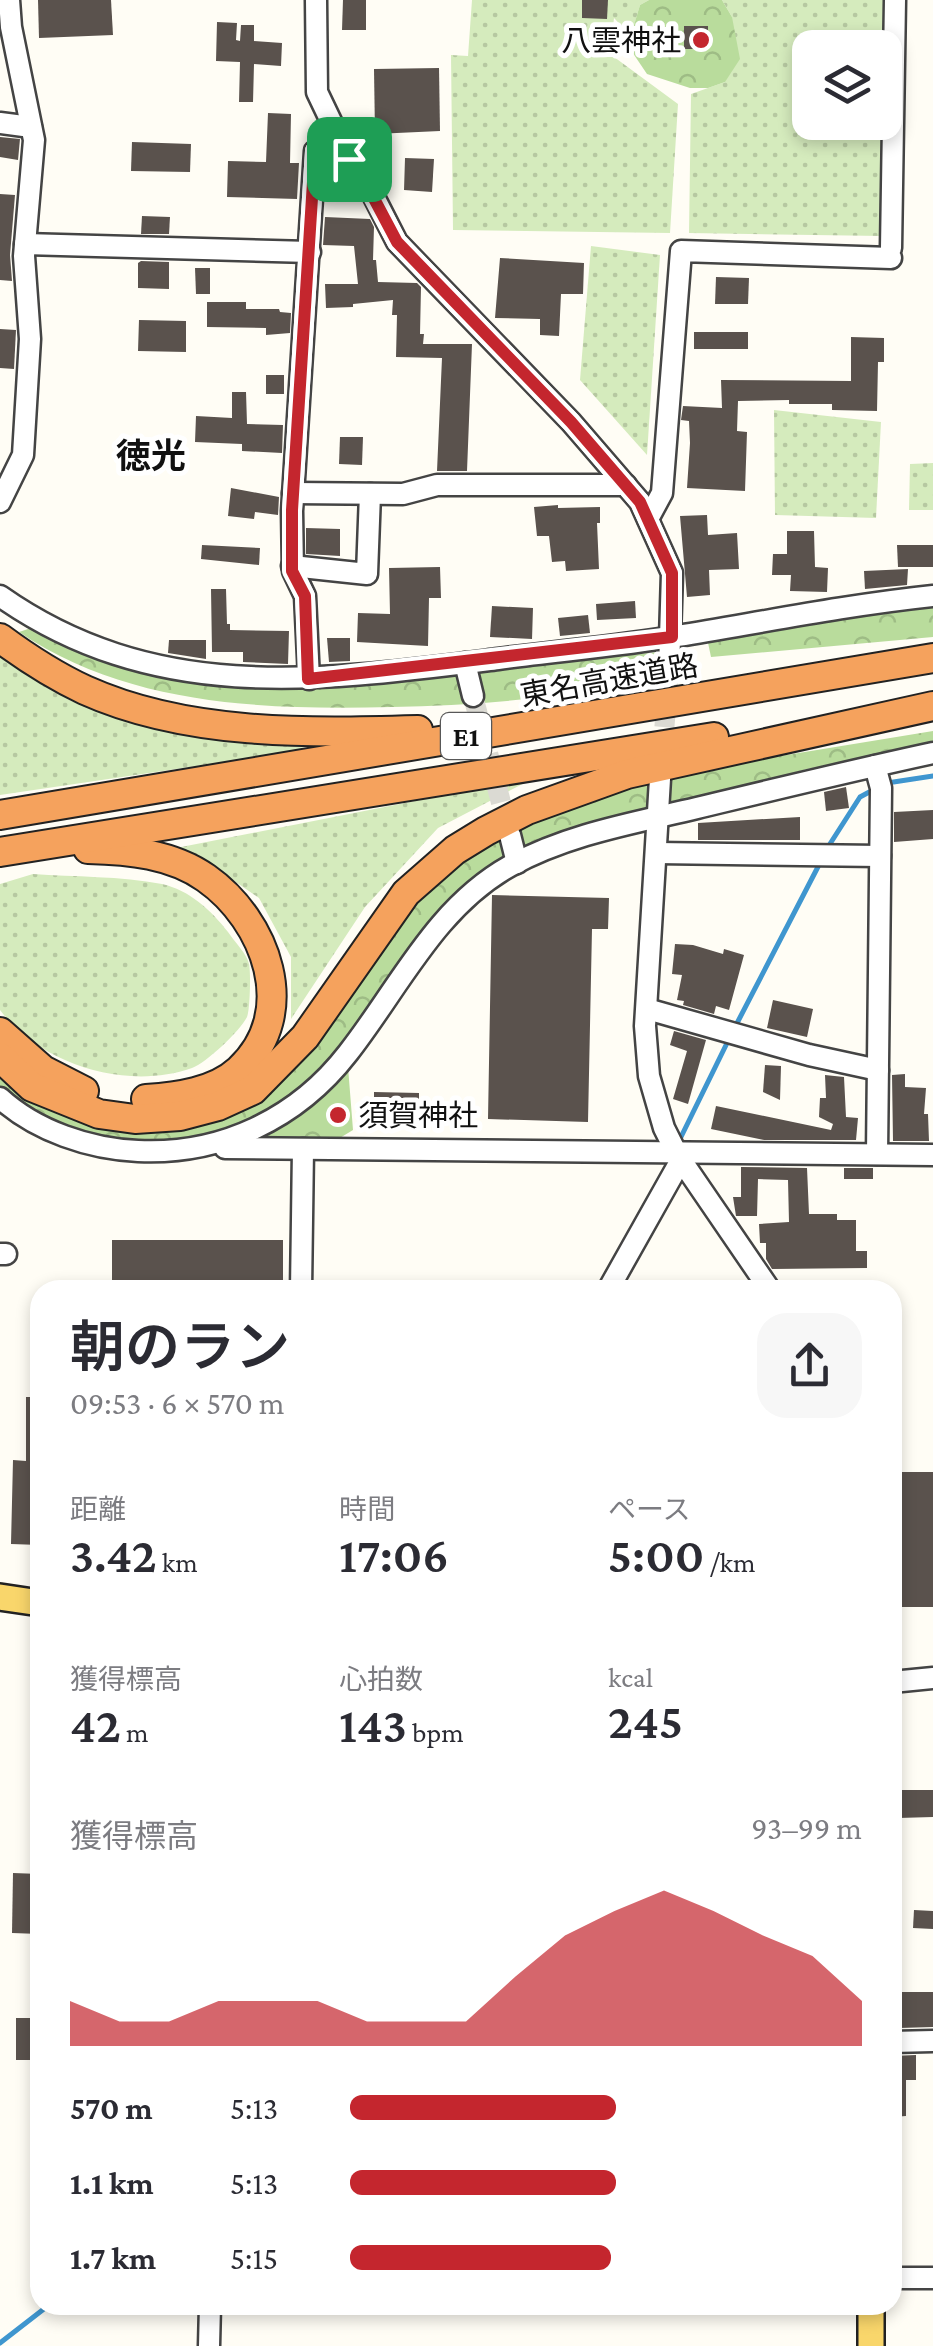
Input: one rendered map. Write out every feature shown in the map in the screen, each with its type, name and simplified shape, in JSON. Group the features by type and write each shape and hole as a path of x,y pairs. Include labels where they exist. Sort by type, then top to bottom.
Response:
{"highway":[{"path":"0,638 86,691 152,713 275,730 358,732 530,726"},
{"name":"東名高速道路","path":"0,815 933,658"},
{"path":"0,1057 32,1087 99,1114 135,1119 165,1117 218,1106 253,1090 305,1037 406,894 455,850 486,831 527,810 627,774 933,704"},
{"name":"E1","path":"9,850 933,704"},
{"path":"0,1032 43,1070 79,1089 135,1100 177,1097 212,1086 238,1071 255,1050 269,1020 272,994 270,964 260,939 238,908 207,878 169,859 122,850 9,850"}],"main road":[{"path":"0,1597 30,1602"},
{"path":"871,2315 871,2346"}],"street":[{"path":"0,502 24,455 30,339 25,244 34,140 9,0"},
{"path":"316,0 317,92 349,159 397,242 571,422 626,485 648,519 672,573 669,670"},
{"path":"648,519 662,493 681,251 891,253 895,0"},
{"path":"0,123 31,128"},
{"path":"308,679 305,596 292,566 293,493 315,151 340,135"},
{"path":"25,244 310,252"},
{"path":"293,493 403,494 436,485 626,485"},
{"path":"292,566 366,574 370,494"},
{"path":"0,596 104,651 229,678 308,679 672,637 933,596"},
{"path":"466,663 473,696"},
{"path":"0,1098 47,1129 95,1146 167,1153 233,1140 286,1111 320,1082 347,1054 438,926 468,898 517,863 622,824 933,753"},
{"path":"875,766 881,788 878,1154"},
{"path":"660,779 646,1009 650,1076 664,1128 679,1157 763,1280"},
{"path":"510,835 517,863"},
{"path":"658,853 880,856"},
{"path":"646,1009 809,1055 878,1070"},
{"path":"204,1146 679,1157 933,1154"},
{"path":"302,1280 303,1149"},
{"path":"613,1280 679,1157"},
{"path":"902,1681 933,1678"},
{"path":"902,2042 933,2041"},
{"path":"902,2278 933,2278"},
{"path":"209,2346 210,2315"}],"green space":[{"path":"472,0 649,0 640,5 631,36 614,18 610,54 678,104 670,233 453,230 451,55 468,56"},
{"path":"649,0 722,0 732,17 740,59 725,82 708,88 690,88 647,74 620,34 631,35 640,5"},
{"path":"722,0 885,0 884,30 792,30 792,140 883,140 882,236 689,233 691,94 725,82 732,17"},
{"path":"591,246 660,255 647,455 580,380"},
{"path":"774,410 881,422 876,518 775,515"},
{"path":"933,463 933,510 909,510 910,464"},
{"path":"933,602 933,637 711,657 707,638"},
{"path":"34,627 128,669 279,689 659,652 669,670 601,687 497,702 344,708 246,704 151,689 105,675 61,657 19,632"},
{"path":"0,653 71,701 145,721 312,749 0,795"},
{"path":"933,731 933,748 807,769 667,808 664,775"},
{"path":"656,768 660,817 590,823 505,857 427,942 347,1054 353,1130 320,1150 167,1153 61,1134 0,1096 0,1058 55,1110 157,1132 242,1101 416,882 488,832"},
{"path":"536,777 438,828 365,907 291,1019 291,957 259,898 220,871 166,850"},
{"path":"33,874 162,884 199,902 248,960 248,1013 243,1023 198,1065 167,1074 113,1074 62,1059 38,1046 0,1010 0,884"}],"building":[{"path":"38,0 111,0 113,35 39,38"},
{"path":"343,0 366,0 366,30 342,30"},
{"path":"582,0 608,0 607,19 582,18"},
{"path":"217,22 237,23 236,40 240,41 241,25 254,25 254,41 282,43 281,66 254,64 253,102 239,102 240,62 216,61"},
{"path":"684,26 708,26 708,49 684,49"},
{"path":"439,68 440,131 375,134 374,69"},
{"path":"268,113 291,114 290,163 299,163 297,199 227,197 228,161 266,162"},
{"path":"0,137 20,139 18,160 0,157"},
{"path":"132,142 191,144 190,172 131,171"},
{"path":"405,158 434,159 432,192 404,190"},
{"path":"0,194 15,195 12,281 0,280"},
{"path":"142,216 170,217 169,234 141,234"},
{"path":"325,217 370,219 378,282 417,283 421,287 423,344 472,344 467,471 437,471 442,358 396,357 397,315 392,315 393,300 326,308 325,284 358,284 354,246 323,245"},
{"path":"500,258 584,263 583,294 561,294 559,336 540,335 540,319 495,318"},
{"path":"141,261 169,262 169,289 138,288"},
{"path":"195,268 210,268 210,294 196,294"},
{"path":"716,277 749,278 748,304 715,304"},
{"path":"207,302 246,302 246,309 291,313 290,333 266,335 266,328 207,327"},
{"path":"139,320 186,321 186,352 138,351"},
{"path":"0,329 16,330 14,369 0,368"},
{"path":"694,332 748,332 748,349 694,349"},
{"path":"851,337 884,338 884,362 878,362 877,411 832,410 832,404 789,404 789,400 738,401 737,431 747,432 745,491 687,488 689,421 681,420 683,406 722,408 721,380 851,381"},
{"path":"266,375 284,375 284,394 266,394"},
{"path":"232,392 246,392 247,424 283,425 282,453 242,451 242,444 195,442 196,416 232,418"},
{"path":"340,437 363,437 362,465 339,464"},
{"path":"231,488 279,497 278,515 255,512 254,519 228,516"},
{"path":"534,507 600,507 599,569 566,571 565,561 552,562 549,536 537,536"},
{"path":"707,515 708,535 737,533 739,569 709,570 710,595 687,597 680,516"},
{"path":"306,528 340,529 340,556 306,554"},
{"path":"787,531 814,531 815,567 828,568 827,592 790,591 791,575 772,575 773,554 787,554"},
{"path":"202,545 260,548 259,565 201,559"},
{"path":"897,545 933,545 933,567 898,567"},
{"path":"440,567 441,598 429,598 428,646 357,642 358,613 390,614 389,568"},
{"path":"908,569 907,585 865,589 864,571"},
{"path":"211,589 226,589 230,630 289,631 288,664 243,662 243,652 212,652"},
{"path":"635,601 636,618 597,620 596,604"},
{"path":"492,606 533,608 532,639 490,637"},
{"path":"588,615 590,633 560,636 558,618"},
{"path":"327,638 350,638 350,661 329,662"},
{"path":"169,640 206,640 206,659 168,653"},
{"path":"846,787 849,808 826,811 824,792"},
{"path":"933,810 933,839 894,842 894,812"},
{"path":"800,817 800,840 698,840 698,823"},
{"path":"492,895 609,898 608,929 592,929 588,1122 488,1119"},
{"path":"675,944 744,955 729,1010 716,1006 714,1014 677,1000 682,975 672,974"},
{"path":"773,1000 813,1009 807,1037 767,1028"},
{"path":"674,1031 706,1040 688,1104 673,1099 687,1051 670,1045"},
{"path":"765,1065 781,1066 780,1100 763,1092"},
{"path":"905,1074 905,1087 926,1088 924,1114 928,1114 929,1141 893,1141 892,1075"},
{"path":"825,1075 844,1077 846,1117 858,1118 856,1140 764,1140 711,1129 716,1106 831,1130 833,1124 819,1117 820,1098 826,1098"},
{"path":"374,1092 419,1093 419,1129 374,1128"},
{"path":"741,1167 807,1168 809,1214 837,1214 837,1220 856,1220 856,1251 867,1251 867,1268 772,1269 766,1259 766,1243 760,1243 759,1224 789,1222 788,1180 758,1179 757,1216 736,1216 733,1197 741,1197"},
{"path":"844,1168 873,1168 873,1179 844,1179"},
{"path":"112,1240 283,1240 283,1280 112,1280"},
{"path":"26,1397 30,1397 30,1545 11,1544 13,1460 26,1461"},
{"path":"902,1472 933,1472 933,1607 902,1607"},
{"path":"902,1790 933,1790 933,1817 902,1818"},
{"path":"13,1873 30,1874 30,1934 12,1933"},
{"path":"914,1910 933,1911 933,1929 913,1928"},
{"path":"902,1992 933,1992 933,2027 902,2028"},
{"path":"16,2018 30,2018 30,2060 16,2060"},
{"path":"916,2055 916,2080 906,2080 906,2116 902,2116 902,2056"}],"waterway":[{"path":"887,783 933,776"},
{"path":"828,847 860,797 873,790"},
{"path":"734,1029 821,861"},
{"path":"679,1141 729,1039"},
{"path":"0,2343 36,2315"}],"tunnel":[{"path":"662,757 669,670"},
{"path":"473,696 509,833"}],"place":[{"name":"八雲神社","path":"701,40"},
{"name":"須賀神社","path":"338,1115"}],"district":[{"name":"徳光","path":"151,456"}],"route":[{"path":"340,135 349,159 397,242 571,422 640,502 672,573 672,637 308,679 305,596 292,571 292,510 315,151 340,135"}]}
